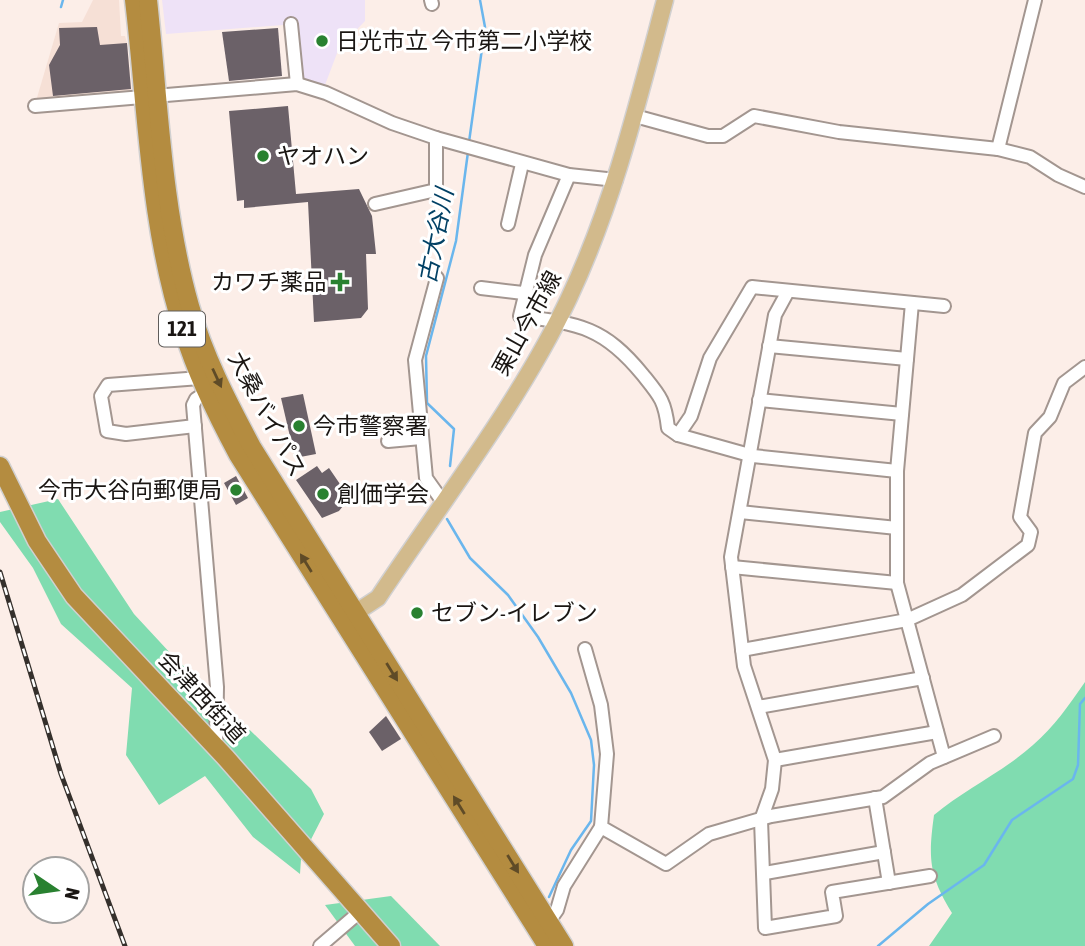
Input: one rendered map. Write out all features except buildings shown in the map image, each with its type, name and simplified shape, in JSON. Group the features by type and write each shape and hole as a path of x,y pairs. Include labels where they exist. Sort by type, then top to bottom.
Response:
{"highway":[{"name":"大桑バイパス","path":"134,0 183,279 234,430"},
{"name":"大桑バイパス","path":"148,0 160,227 169,279 203,385 234,430 545,934 564,946"},
{"name":"会津西街道","path":"0,466 37,541 74,596 216,748 362,910 391,946"}],"main road":[{"name":"栗山今市線","path":"349,617 378,598 525,377 558,321 604,218 635,116 665,0"}],"street":[{"path":"998,149 1035,0"},
{"path":"291,24 297,84"},
{"path":"35,106 297,84 326,93 392,123 522,164 569,175 616,180"},
{"path":"635,116 708,136 723,136 754,116 839,132 998,149 1030,156 1058,175 1085,187"},
{"path":"375,204 436,190 436,138"},
{"path":"508,224 522,164"},
{"path":"481,288 523,293 529,290 535,255 569,175"},
{"path":"437,278 415,360 426,478 443,502"},
{"path":"678,435 691,416 710,358 752,287 787,293 944,306"},
{"path":"523,293 520,316 558,321 599,333 621,348 665,402 668,428 678,435 749,455 897,471"},
{"path":"787,293 775,315 731,557 742,650 775,760 772,789 762,819 765,928 836,916 832,892 930,876"},
{"path":"912,303 897,471 897,583 944,757"},
{"path":"769,346 907,359"},
{"path":"742,650 907,620 961,595 1028,545 1031,532 1020,517 1035,433 1050,417 1064,383 1085,366"},
{"path":"195,426 126,434 107,431 101,396 108,385 203,385 193,405 195,426 217,687 216,748"},
{"path":"759,400 902,414"},
{"path":"388,441 421,438"},
{"path":"740,512 897,528"},
{"path":"732,567 897,583"},
{"path":"545,934 564,886 601,827 607,754 601,705 585,649"},
{"path":"758,708 923,678"},
{"path":"775,760 937,732"},
{"path":"601,827 666,864 709,834 762,819 895,792 930,764 995,736"},
{"path":"875,798 889,883"},
{"path":"765,873 884,852"},
{"path":"320,946 362,910"}],"shaded area":[{"path":"93,0 119,0 121,36 125,36 127,43 132,93 36,101 59,23 82,22"},
{"name":"日光市立 今市第二小学校","path":"162,0 365,0 365,21 339,48 325,85 300,78 296,24 166,34"}],"green space":[{"path":"58,499 134,614 172,655 311,789 324,814 301,859 300,874 253,837 205,776 159,805 126,755 132,688 61,624 33,568 0,522 0,512"},
{"path":"1085,682 1085,946 929,946 952,913 939,888 932,866 934,815 1009,764 1041,738"},
{"path":"391,896 440,946 355,946 325,905"}],"waterway":[{"path":"61,7 63,0"},
{"name":"古大谷川","path":"469,142 485,27 480,0"},
{"name":"古大谷川","path":"450,466 454,429 427,403 426,356 456,241 468,152"},
{"name":"古大谷川","path":"447,519 470,558 508,595 538,637 571,693 591,740 594,765 591,821 571,850 549,897"},
{"path":"878,946 928,904 984,865 1012,820 1073,779 1078,765 1080,704 1085,698"}],"railway":[{"path":"0,572 61,774 125,946"}],"place":[{"name":"日光市立 今市第二小学校","path":"322,41"},
{"name":"ヤオハン","path":"263,156"},
{"name":"カワチ薬品","path":"340,282"},
{"name":"今市警察署","path":"299,426"},
{"name":"今市大谷向郵便局","path":"236,490"},
{"name":"創価学会","path":"323,494"},
{"name":"セブン-イレブン","path":"417,613"}]}
